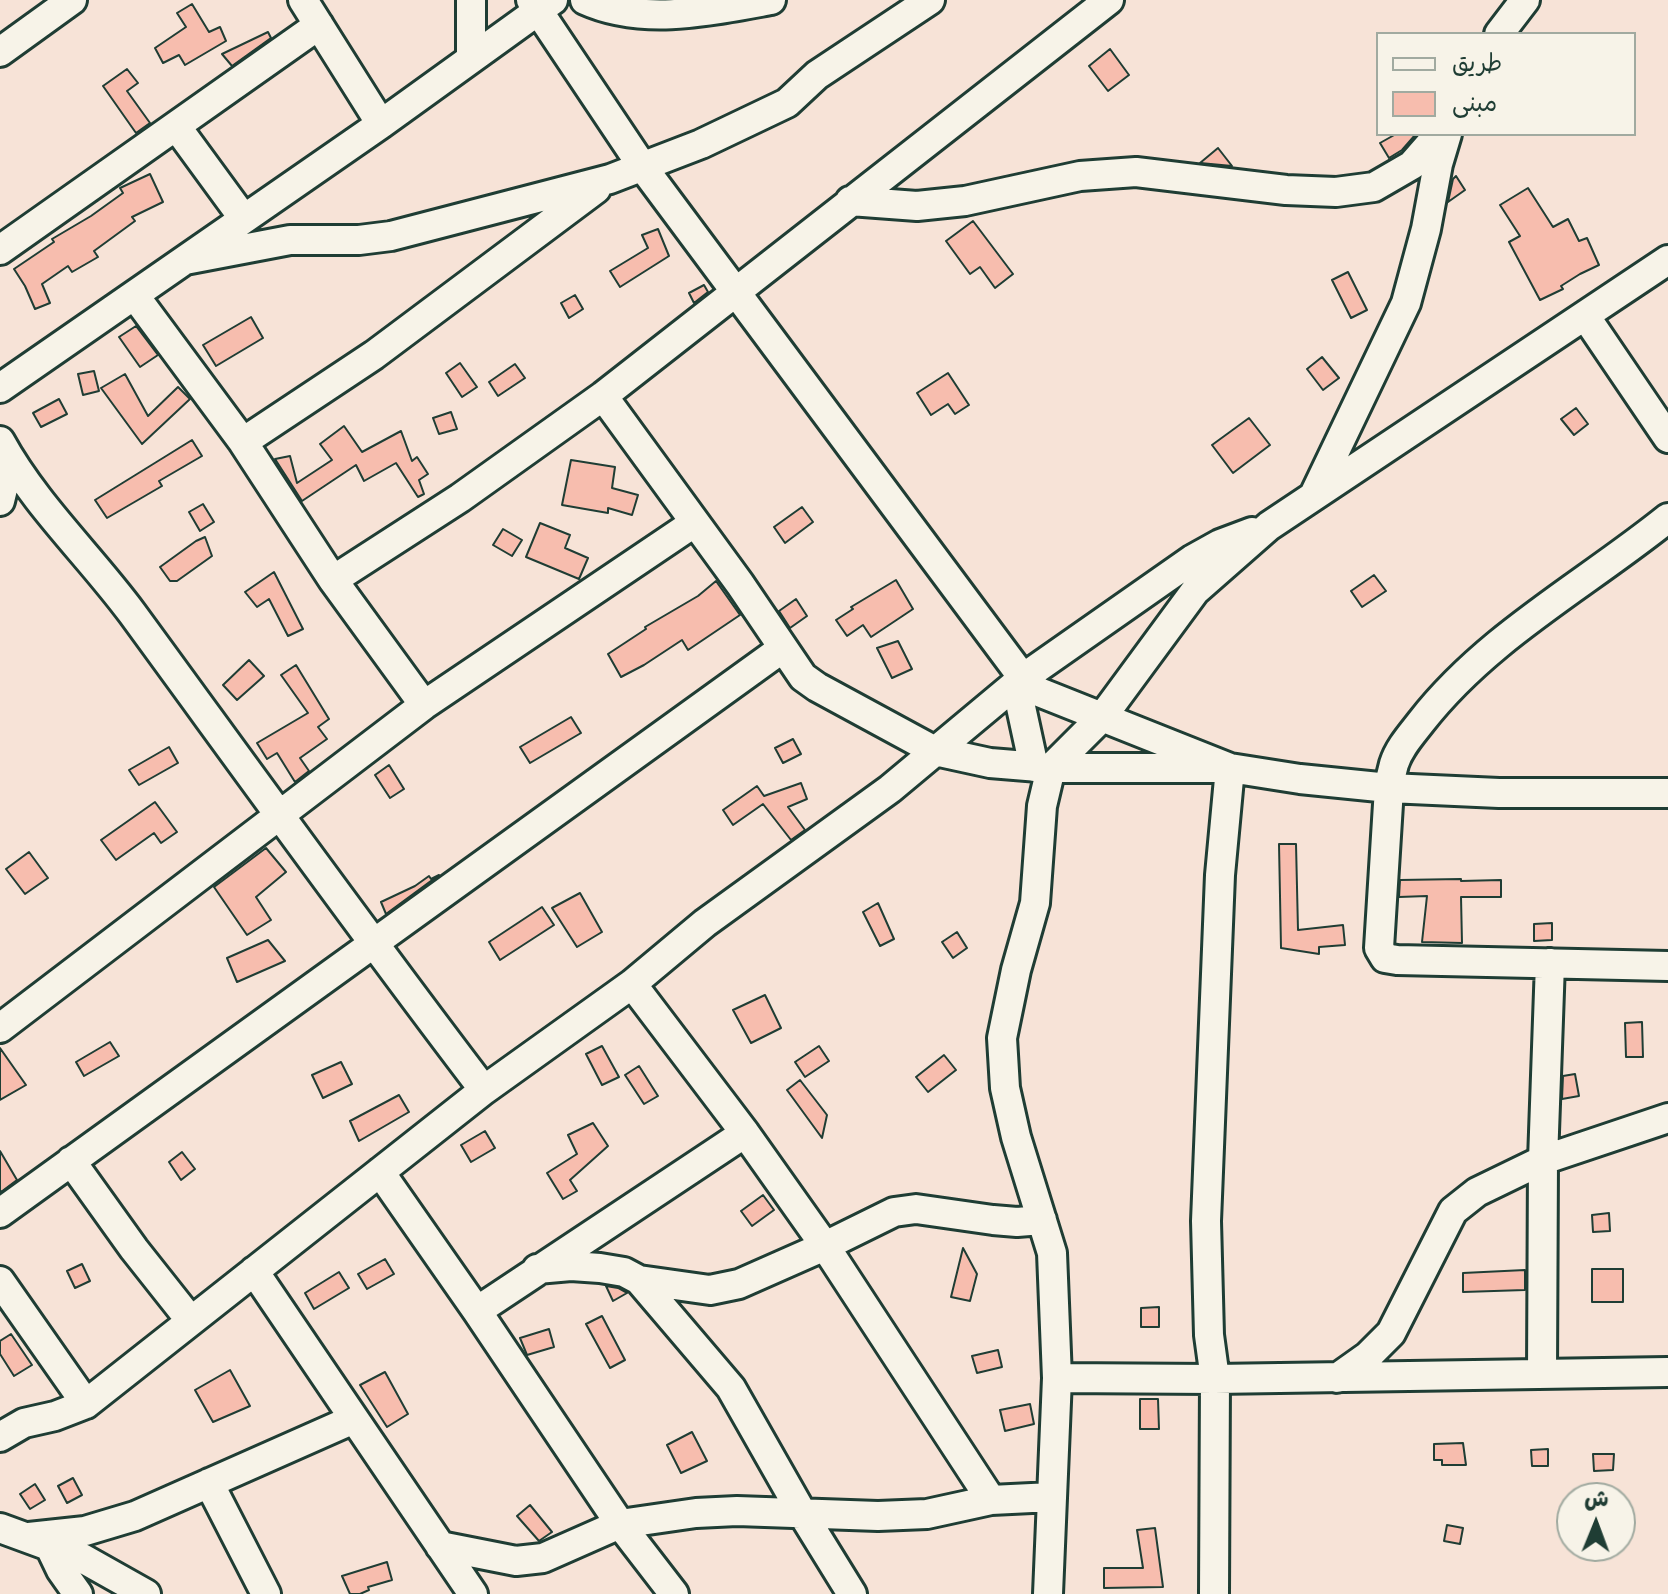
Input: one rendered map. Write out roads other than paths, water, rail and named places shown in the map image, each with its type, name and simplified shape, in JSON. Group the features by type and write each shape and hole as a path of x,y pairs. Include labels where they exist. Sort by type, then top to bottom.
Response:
{"street":[{"path":"303,0 381,124"},
{"path":"471,0 471,58"},
{"path":"585,0 599,7 647,15 771,0"},
{"path":"185,260 290,240 359,240 391,236 610,179 701,144 787,103 817,75 930,0"},
{"path":"333,580 460,498 603,396 1109,0"},
{"path":"1501,32 1525,0"},
{"path":"0,52 66,2"},
{"path":"0,388 381,124 541,3 642,166 737,291 1020,681 1042,768 1042,806 1035,903 1016,970 1002,1038 1005,1088 1016,1137 1052,1253 1057,1378 1048,1594"},
{"path":"0,250 319,25"},
{"path":"176,126 244,219"},
{"path":"850,201 917,206 965,201 1080,176 1136,172 1286,190 1336,192 1374,187 1412,165 1437,136"},
{"path":"1315,494 1406,303 1446,136"},
{"path":"243,442 374,355 610,179"},
{"path":"1042,768 1103,716 1195,591 1269,526 1668,260"},
{"path":"135,296 243,442 333,580 424,705"},
{"path":"1586,317 1668,438"},
{"path":"603,396 803,677 935,751 990,763 1042,768 1230,768 1389,788 1499,793 1668,793"},
{"path":"0,501 5,450"},
{"path":"5,450 75,545 129,609 373,945 484,1090"},
{"path":"1668,518 1516,629 1433,706 1407,739 1395,762 1389,788 1379,948 1385,958 1668,966"},
{"path":"0,1028 424,705 694,523"},
{"path":"8,1428 86,1404 484,1090 632,984 705,923 890,789 1020,681 1193,559 1220,544 1269,526"},
{"path":"0,1213 783,648"},
{"path":"1020,681 1039,692 1230,768"},
{"path":"1214,1594 1215,1379 1209,1335 1206,1221 1220,875 1230,768"},
{"path":"1542,1373 1543,1160 1550,963"},
{"path":"632,984 745,1133 825,1246 991,1500"},
{"path":"1337,1378 1368,1356 1391,1333 1453,1211 1477,1192 1543,1160 1668,1118"},
{"path":"477,1311 745,1133"},
{"path":"71,1161 191,1321"},
{"path":"380,1172 620,1524 674,1594"},
{"path":"537,1269 571,1266 600,1268 624,1272 639,1280 710,1290 739,1284 894,1212 916,1209 993,1220 1042,1220"},
{"path":"254,1271 473,1594"},
{"path":"639,1280 731,1388 852,1594"},
{"path":"0,1281 86,1404"},
{"path":"1057,1378 1337,1378 1668,1372"},
{"path":"39,1541 135,1516 354,1419"},
{"path":"209,1483 266,1594"},
{"path":"440,1546 516,1561 543,1558 620,1524 696,1513 927,1514 991,1500 1052,1497"},
{"path":"0,1528 82,1558 146,1594"},
{"path":"39,1541 78,1594"}]}
